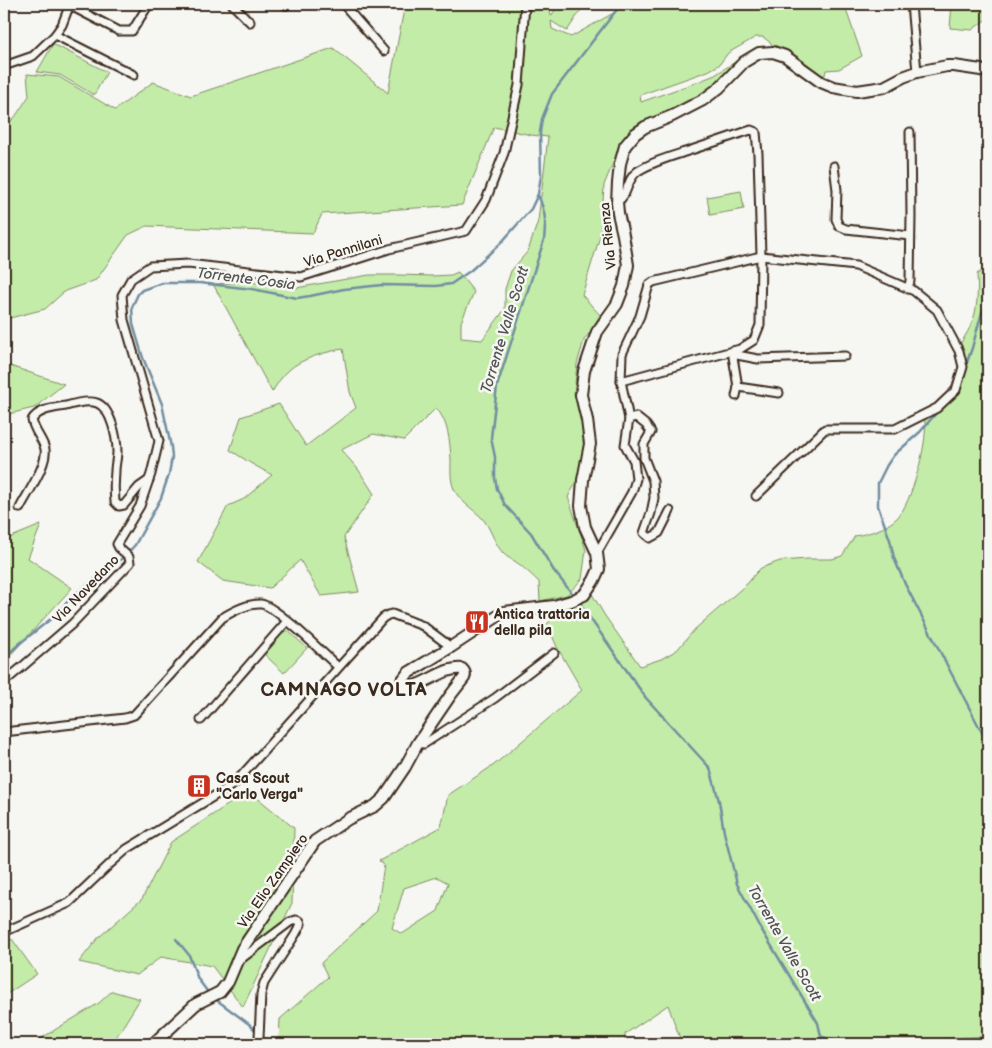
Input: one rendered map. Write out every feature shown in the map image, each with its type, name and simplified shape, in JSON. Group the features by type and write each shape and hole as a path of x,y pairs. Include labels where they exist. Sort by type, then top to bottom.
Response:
{"street":[{"path":"4,66 33,56 62,26 70,4 119,31 132,31 150,4"},
{"path":"232,4 250,22"},
{"path":"283,4 288,4"},
{"path":"343,4 384,51"},
{"name":"Via Pannilani","path":"159,441 124,320 122,295 131,279 150,266 188,264 301,278 388,250 466,231 486,200 504,154 519,85 525,4"},
{"path":"911,4 917,72"},
{"path":"55,35 134,75"},
{"name":"Via Rienza","path":"451,647 504,612 554,606 571,601 584,594 599,569 597,553 585,528 582,506 583,480 590,444 581,395 584,371 597,332 617,304 624,286 628,265 616,202 620,164 625,146 635,134 645,127 703,100 719,88 744,62 759,53 773,52 785,56 821,82 833,88 857,91 884,87 917,72 947,66 981,70 988,73"},
{"path":"616,202 622,198 630,179 644,168 658,161 752,130 756,132 761,256 760,325 754,340 740,349 621,381"},
{"path":"908,289 910,281 910,132"},
{"path":"834,166 837,190 836,219 839,226 846,229 910,236"},
{"path":"597,553 632,492 636,479 634,461 625,445 629,419 621,381 622,354 640,316 649,285 652,282 761,256 856,266 914,292 937,310 959,351 963,367 956,390 937,408 895,428 825,429 756,496"},
{"path":"732,351 737,355 758,360 845,356"},
{"path":"732,351 738,387 736,396"},
{"path":"738,387 779,393"},
{"path":"20,508 45,459 43,444 33,427 32,420 34,416 44,410 81,402 93,402 105,409 114,429 117,452 115,502 119,506 124,505 149,480"},
{"path":"629,419 636,417 651,432 644,444 644,458 653,481 654,498 652,513 644,533 650,538 659,533 670,510"},
{"name":"Via Navedano","path":"4,682 72,624 130,563 130,558 117,544 140,506 159,441"},
{"path":"4,732 125,718 134,715 222,618 234,610 246,606 262,604 276,611 338,667"},
{"path":"4,932 69,903 127,849 234,784 383,618 392,614 423,626 451,647"},
{"path":"201,720 287,621"},
{"name":"Via Elio Zampiero","path":"152,1044 196,1004 220,992 228,982 242,949 315,841 384,798 418,743 466,675 462,669 453,668 412,687 407,688 402,684 402,681 408,672 451,647"},
{"path":"418,743 424,744 487,703 554,653"},
{"path":"236,962 290,922 300,921 301,924 295,935 264,983 261,994 259,1038"}],"green space":[{"path":"405,4 482,4 483,8 498,4 549,4 551,16 559,4 585,4 567,31 551,21 552,29 571,37 617,11 622,4 844,4 862,56 839,69 826,70 825,75 821,75 796,56 778,47 775,48 763,37 756,37 728,53 719,65 708,71 640,95 641,102 700,81 715,75 744,56 716,84 682,106 633,128 620,146 604,185 601,233 582,295 600,315 584,340 577,364 574,394 584,430 584,447 578,479 568,497 586,550 582,579 567,595 540,601 539,582 503,553 484,521 456,493 451,478 451,452 448,432 436,408 404,440 373,434 341,450 358,469 374,494 344,537 359,592 321,596 300,560 270,588 223,581 198,562 228,506 244,499 272,475 230,450 241,417 279,404 306,446 356,408 350,392 343,349 314,356 300,362 286,372 272,392 213,284 250,282 296,288 369,275 432,276 451,275 458,272 474,292 461,322 461,338 482,340 505,309 505,289 511,271 528,251 538,221 548,137 494,127 462,205 322,214 313,233 147,226 128,235 96,280 65,291 45,309 10,318 4,317 4,128 15,117 29,96 27,74 59,77 115,110 153,82 191,96 333,48 388,93"},
{"path":"952,4 988,4 988,18 972,30 950,28"},
{"path":"53,44 107,72 94,95 60,75 37,72"},
{"path":"741,191 744,209 710,215 707,197"},
{"path":"988,266 988,1044 682,1044 668,1005 625,1034 625,1044 279,1044 280,1019 328,977 321,963 377,911 384,865 379,861 441,827 448,795 494,765 582,690 557,647 547,624 568,605 592,594 640,666 661,659 677,650 695,629 748,583 761,568 780,561 832,559 842,556 855,536 878,530 897,518 908,500 921,458 925,422 921,412 943,401 955,389 961,363 957,350 975,313 977,274","holes":["437,877 448,883 438,911 402,934 392,928 404,888"]},
{"path":"4,364 64,384 34,408 4,415"},
{"path":"41,525 28,558 72,588 4,662 4,540"},
{"path":"286,629 307,648 284,673 264,654"},
{"path":"249,791 294,828 292,903 243,1007 212,966 161,957 137,975 79,962 98,938 142,899 171,842"},
{"path":"12,939 37,974 4,996 4,945"},
{"path":"112,991 140,999 117,1036 99,1044 23,1044 31,1041 35,1042 99,1003"}],"waterway":[{"name":"Torrente Cosia","path":"4,658 52,618 74,595 124,557 135,545 161,498 169,474 172,457 171,447 162,404 143,358 133,324 132,307 138,294 142,290 162,283 200,283 252,289 297,298 344,289 382,285 436,286 451,284 470,271 501,243 531,209 538,194 541,176 540,132 542,119 552,94 621,4"},
{"name":"Torrente Valle Scott","path":"538,195 545,217 544,240 497,386 491,438 495,457 497,489 505,505 531,533 554,571 575,597"},
{"path":"965,368 982,312 988,300"},
{"path":"938,411 920,432 894,455 887,465 878,483 878,506 894,558 905,584 988,744"},
{"name":"Torrente Valle Scott","path":"578,601 646,698 710,768 737,884 760,927 818,1023 821,1036 826,1044"},
{"path":"176,939 189,955 198,979 210,995"},
{"path":"214,998 257,1032"},
{"path":"823,1037 845,1044"},
{"path":"917,1044 952,1039 988,1038"}],"place":[{"name":"Antica trattoria della pila","path":"477,622"},
{"name":"Casa Scout \"Carlo Verga\"","path":"199,786"}],"district":[{"name":"CAMNAGO VOLTA","path":"344,690"}]}
